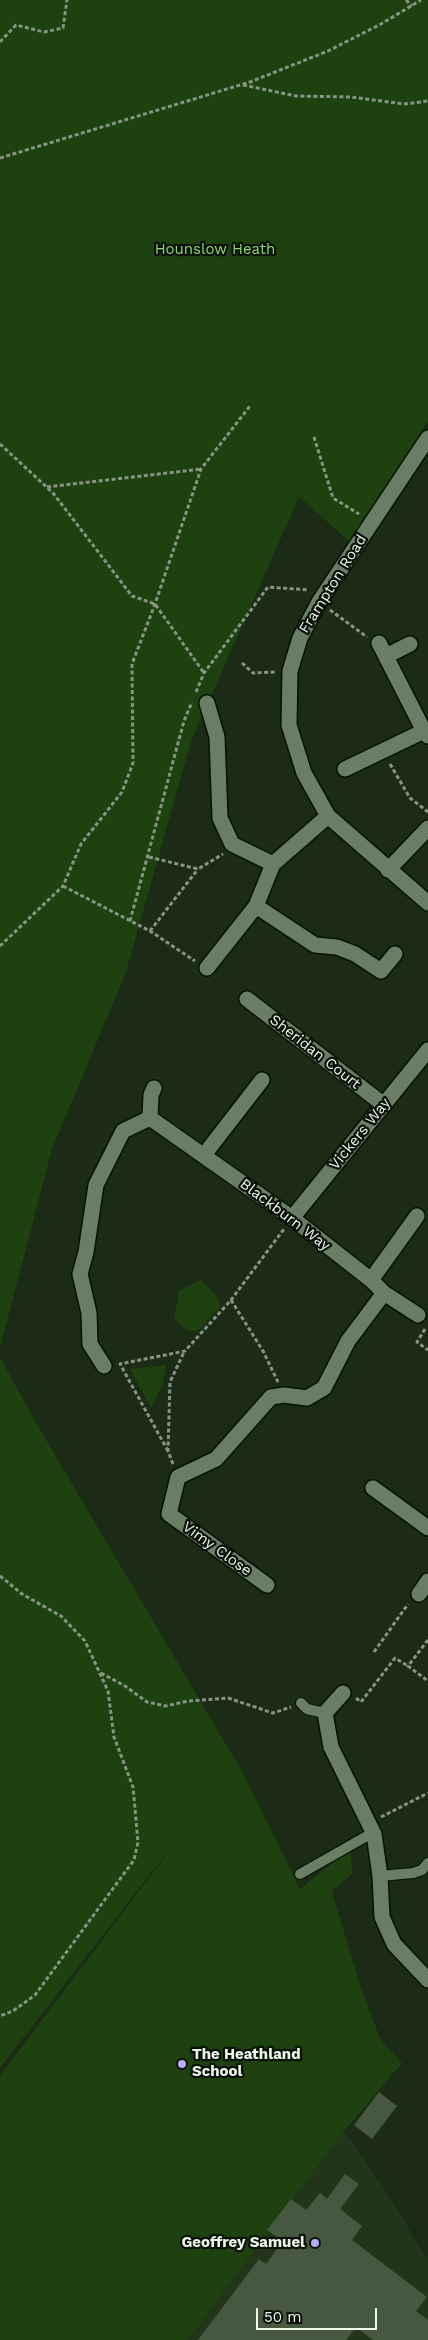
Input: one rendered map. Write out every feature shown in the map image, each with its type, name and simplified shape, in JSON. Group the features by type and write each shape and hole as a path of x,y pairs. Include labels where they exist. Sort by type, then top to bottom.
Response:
{"street":[{"name":"Frampton Road","path":"428,438 323,597 300,638 290,671 289,725 304,773 328,816 428,903"},
{"path":"345,769 384,750 426,733 383,649 410,644"},
{"path":"207,703 217,737 220,818 232,844 273,864"},
{"path":"207,968 256,906 273,864 328,816"},
{"path":"388,870 428,828"},
{"path":"256,906 314,945 337,947 355,954 381,971 395,954"},
{"name":"Sheridan Court","path":"247,999 384,1105"},
{"name":"Vickers Way","path":"292,1218 427,1055"},
{"path":"204,1155 262,1080"},
{"path":"104,1366 90,1344 89,1313 80,1274 86,1252 96,1185 123,1131 150,1118 151,1095 154,1088"},
{"name":"Blackburn Way","path":"150,1118 292,1218 371,1280 384,1293 423,1320"},
{"path":"371,1280 417,1216"},
{"path":"178,1477 216,1459 271,1397 284,1395 307,1398 324,1388 348,1341 384,1293"},
{"name":"Vimy Close","path":"178,1477 169,1514 267,1584"},
{"path":"373,1488 428,1528"},
{"path":"348,1695 324,1713 331,1747 371,1828 380,1876 382,1917 394,1944 428,1980"}],"lane":[{"path":"301,1703 308,1709 324,1713"},
{"path":"300,1874 371,1828"},
{"path":"380,1876 412,1873 422,1870 428,1863"}],"path":[{"path":"0,42 16,25 44,32 63,28 67,0"},
{"path":"406,0 412,6"},
{"path":"0,158 241,85 328,51 421,0"},
{"path":"241,85 296,96 351,97 404,104 428,101"},
{"path":"0,946 63,886 81,844 122,792 133,763 132,664 156,604 201,469 250,406"},
{"path":"314,437 333,498 372,522"},
{"path":"0,444 47,487 132,596 156,604 204,673"},
{"path":"47,487 201,469"},
{"path":"130,921 184,721 204,673 268,587 323,597 363,636 383,649"},
{"path":"242,663 253,672 290,671"},
{"path":"384,750 394,772 410,798 428,812"},
{"path":"150,931 198,869 236,846"},
{"path":"149,857 198,869"},
{"path":"63,886 150,931 207,968"},
{"path":"168,1451 170,1382 185,1351 231,1300 292,1218"},
{"path":"231,1300 263,1351 284,1395"},
{"path":"423,1320 417,1342 428,1350"},
{"path":"178,1477 168,1451 120,1364 185,1351"},
{"path":"0,1576 22,1594 61,1616 85,1641 108,1691 114,1737 133,1787 138,1842 134,1860 35,1995 13,2011 0,2016"},
{"path":"374,1652 412,1598 423,1587"},
{"path":"408,1666 428,1640"},
{"path":"348,1695 361,1702 395,1658 428,1681"},
{"path":"100,1672 125,1686 147,1702 166,1706 188,1701 228,1698 273,1713 301,1703"},
{"path":"371,1828 428,1793"}],"shaded area":[{"path":"344,2131 386,2191 428,2260 428,2340 188,2340"}],"green space":[{"name":"Hounslow Heath","path":"0,0 428,0 428,421 350,542 299,497 192,739 125,975 52,1149 0,1348"},
{"path":"201,1280 216,1295 221,1306 200,1329 190,1332 174,1319 179,1291"},
{"path":"0,1357 35,1421 243,1773 300,1889 350,1849 353,1873 332,1891 360,1985 381,2041 402,2063 344,2131 188,2340 0,2340 0,2076 189,1824 0,2068"},
{"path":"166,1365 163,1384 151,1408 130,1369"}],"building":[{"path":"379,2092 397,2106 372,2139 354,2125"},
{"path":"345,2174 359,2184 340,2209 362,2226 352,2240 427,2297 416,2311 428,2320 428,2340 373,2340 356,2327 346,2340 198,2340 259,2259 266,2264 283,2241 267,2230 291,2199 306,2210 320,2193 327,2199"}],"place":[{"name":"The Heathland School","path":"182,2064"},
{"name":"Geoffrey Samuel","path":"315,2243"}]}
